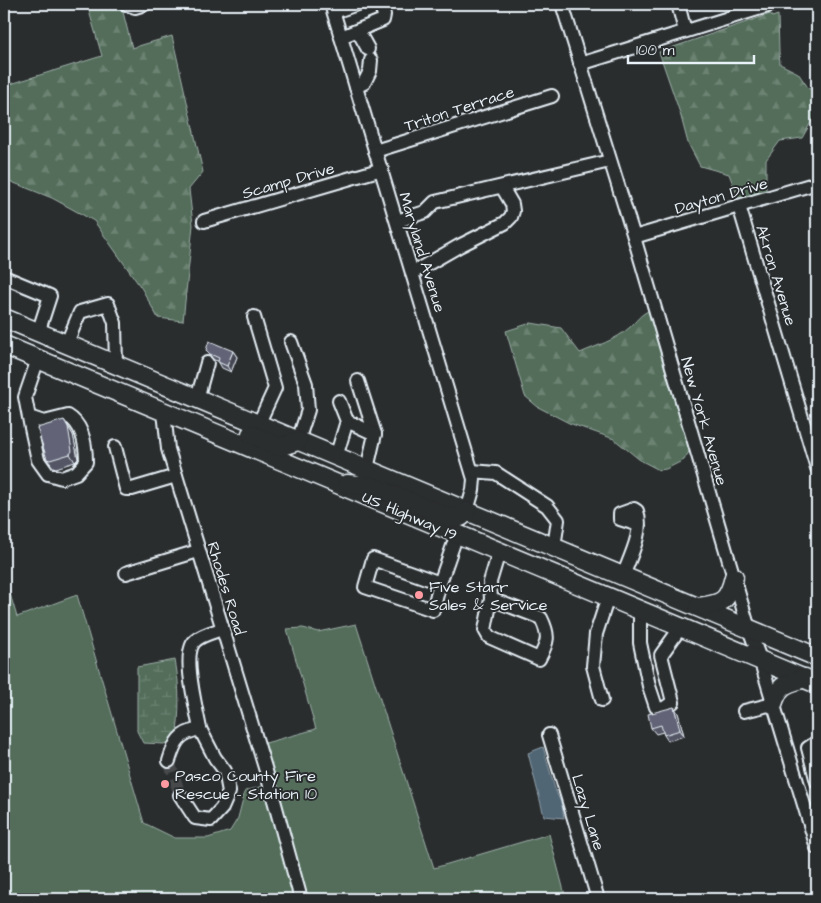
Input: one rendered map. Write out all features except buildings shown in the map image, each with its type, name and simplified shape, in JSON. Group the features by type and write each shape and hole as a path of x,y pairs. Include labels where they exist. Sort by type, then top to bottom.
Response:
{"highway":[{"name":"US Highway 19","path":"4,318 817,657"},
{"name":"US Highway 19","path":"4,345 811,681"},
{"path":"144,377 164,412 176,408 189,409 279,447 298,441"},
{"path":"334,483 372,486 451,518 464,516 467,511"},
{"path":"459,535 482,530 557,561 580,558"},
{"path":"698,607 713,605 723,601 730,593 734,577"},
{"path":"773,704 777,691 782,687 811,681"}],"street":[{"path":"126,4 136,7 145,4"},
{"path":"333,8 357,4"},
{"path":"341,37 383,20 384,15 380,4"},
{"name":"New York Avenue","path":"562,4 634,237 749,629 817,848"},
{"path":"678,4 685,31"},
{"path":"580,64 774,4"},
{"name":"Maryland Avenue","path":"333,8 472,471 474,479 473,490 467,511"},
{"path":"356,86 364,83 370,71 370,54 358,30"},
{"name":"Triton Terrace","path":"376,151 552,96"},
{"path":"397,221 424,212 435,202 610,161"},
{"name":"Scamp Drive","path":"204,221 382,169"},
{"name":"Dayton Drive","path":"634,237 817,183"},
{"path":"412,273 505,223 511,217 513,211 512,204 502,186"},
{"name":"Akron Avenue","path":"740,206 817,468"},
{"path":"4,277 50,296 38,332"},
{"path":"66,345 80,312 108,304 115,323 116,366"},
{"path":"254,317 275,388 258,425"},
{"path":"291,342 306,384 308,410 298,441"},
{"path":"29,418 44,422 68,416 75,420 82,433 86,449 86,462 76,472 62,478 48,474 38,460 29,418 26,397 38,359"},
{"path":"197,399 207,363"},
{"path":"358,380 375,434 367,470"},
{"path":"336,457 347,421 339,401"},
{"name":"Rhodes Road","path":"164,412 168,449 266,771 301,899"},
{"path":"347,421 375,434"},
{"path":"115,447 126,488 132,490 176,476"},
{"path":"472,471 496,473 547,506 558,520 554,547"},
{"path":"623,576 633,551 639,525"},
{"path":"440,582 373,559 365,587 433,610 440,582 459,535"},
{"path":"126,573 198,551"},
{"path":"491,599 541,618 548,631 546,645 539,659 489,637 485,630 491,599 490,582 499,552"},
{"path":"602,700 593,666 596,634 608,597"},
{"path":"640,610 640,643 649,686 656,707 663,709 673,702 661,655 681,627"},
{"path":"180,795 195,818 211,820 222,808 229,792 225,771 215,758 200,729 190,672 190,649 196,640 222,629"},
{"path":"744,711 773,704"},
{"path":"169,761 173,745 186,732 200,729"},
{"name":"Lazy Lane","path":"549,735 598,899"},
{"path":"797,782 817,779 808,748 817,742"}],"green space":[{"path":"87,4 121,4 132,48 172,36 203,172 189,189 193,225 183,321 158,318 142,289 94,221 52,198 4,179 4,86 102,56"},
{"path":"770,14 772,17 778,15 780,64 798,73 809,89 817,87 817,112 802,138 780,141 766,160 766,192 751,205 738,197 729,174 700,166 688,143 659,52"},
{"path":"650,310 690,450 684,460 666,469 659,470 640,460 614,439 569,423 538,407 525,396 506,331 531,323 561,328 580,353 618,336 640,316"},
{"path":"4,574 17,617 77,595 144,823 175,838 208,838 230,831 238,818 245,791 275,783 262,744 316,729 287,629 303,628 318,632 356,624 434,868 549,834 566,899 4,899"},
{"path":"175,660 179,700 176,740 164,744 143,743 137,731 137,667"}],"water":[{"path":"543,747 555,789 562,805 564,818 544,816 528,753"}],"tunnel":[{"path":"169,761 180,795"}],"place":[{"name":"Five Starr Sales & Service","path":"419,595"},
{"name":"Pasco County Fire Rescue - Station 10","path":"165,784"}]}
